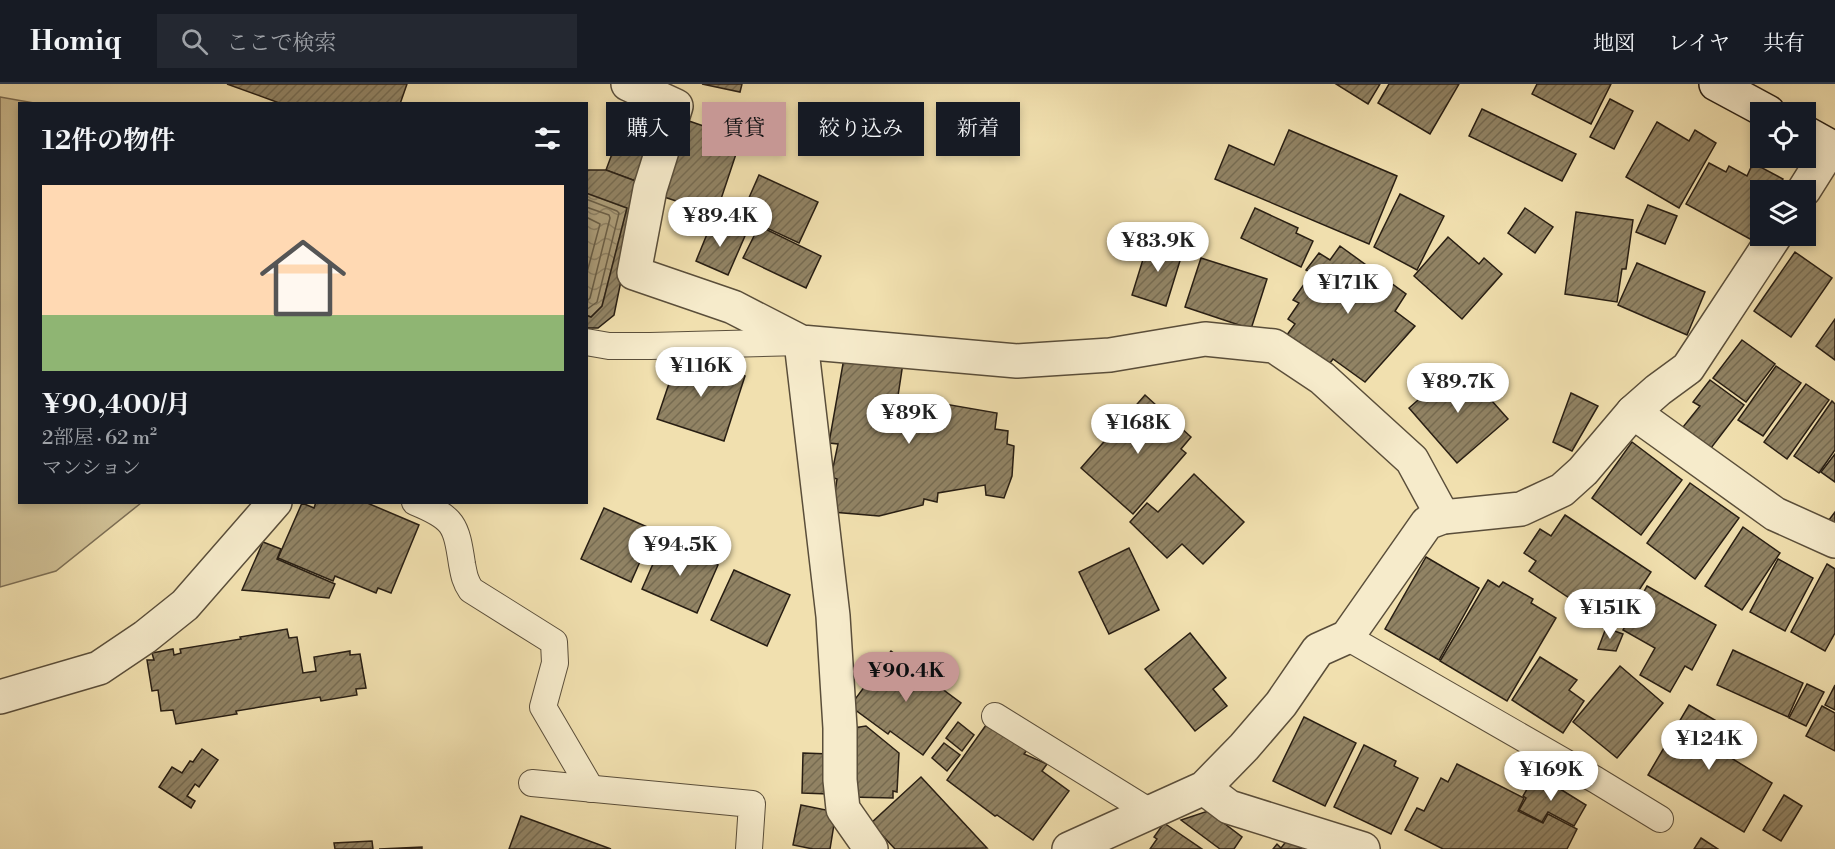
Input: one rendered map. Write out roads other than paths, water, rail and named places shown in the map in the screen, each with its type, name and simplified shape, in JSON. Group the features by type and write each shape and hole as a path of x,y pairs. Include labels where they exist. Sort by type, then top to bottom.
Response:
{"street":[{"path":"628,84 676,106 650,189 634,273 733,307 801,342 1017,361 1110,355 1204,339 1274,346 1322,378 1412,460 1443,517"},
{"path":"1716,84 1750,102"},
{"path":"1807,180 1824,143"},
{"path":"1077,848 1204,788 1281,704 1318,650 1347,637 1427,524 1443,517 1521,509 1562,490 1583,471 1634,412 1658,390 1688,368 1768,246"},
{"path":"801,342 833,616 843,809 871,849"},
{"path":"1634,412 1775,514 1835,541"},
{"path":"0,697 99,668 145,637 184,605 273,504"},
{"path":"1204,788 1229,807 1364,849"}],"lane":[{"path":"588,342 609,346 650,346 801,342"},
{"path":"420,504 435,510 450,521 458,533 465,581 471,590 554,642 555,663 543,707 591,789"},
{"path":"1347,637 1660,819"},
{"path":"995,716 1150,813"},
{"path":"532,783 752,804 749,849"}],"water":[{"path":"588,194 627,208 602,306 591,317 588,316"}]}
